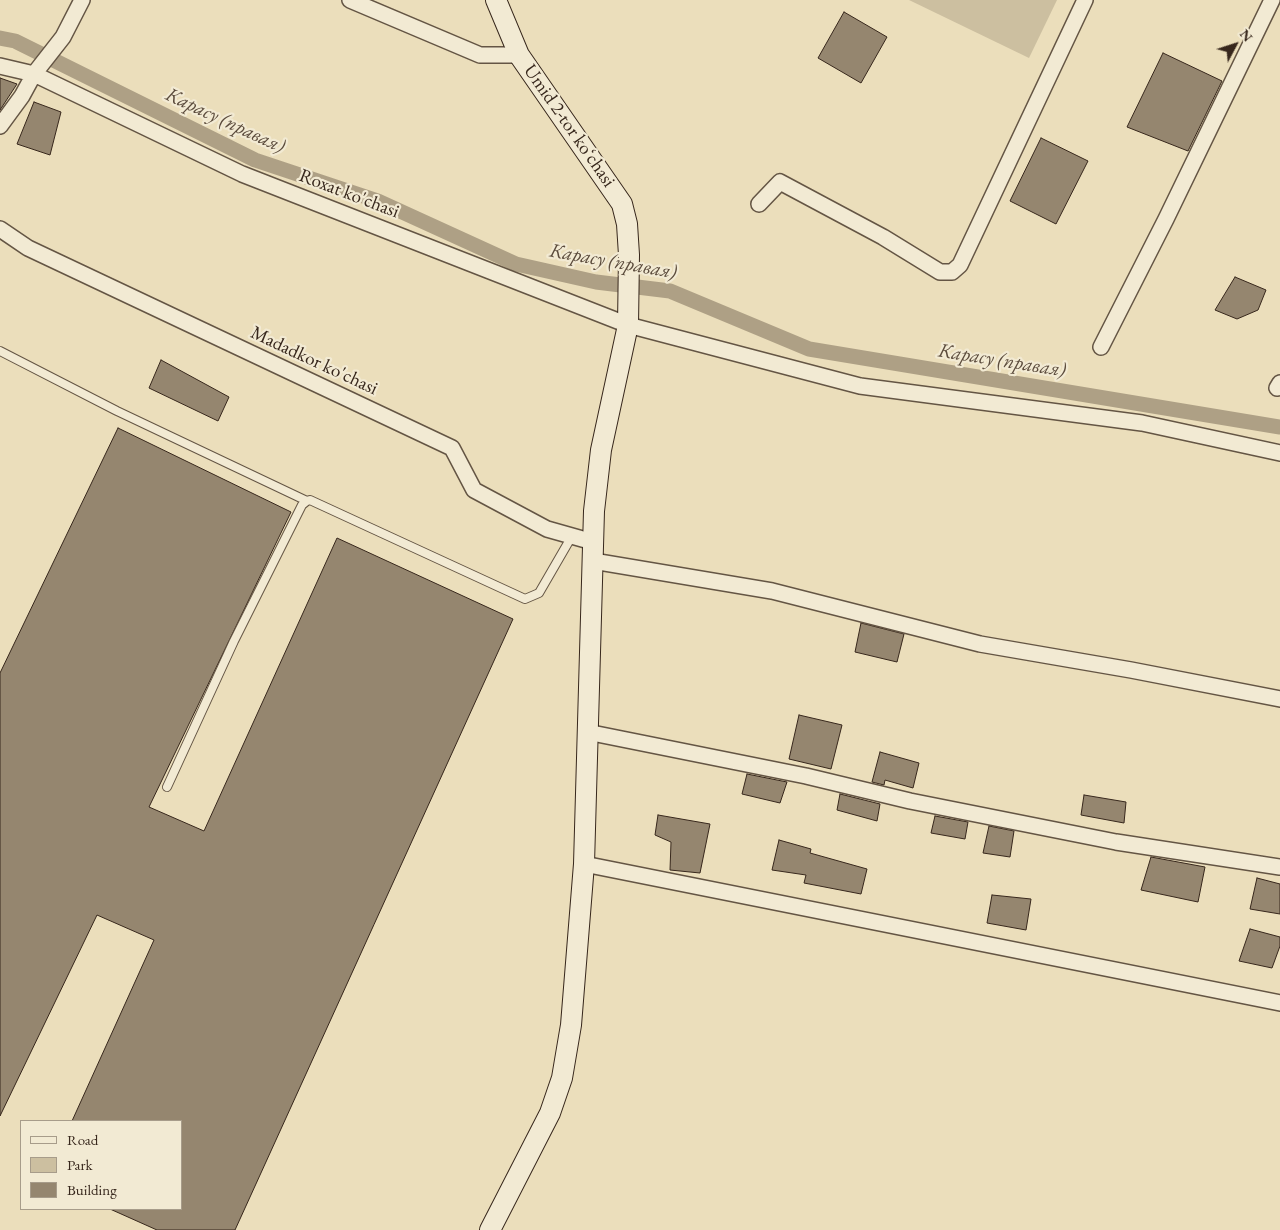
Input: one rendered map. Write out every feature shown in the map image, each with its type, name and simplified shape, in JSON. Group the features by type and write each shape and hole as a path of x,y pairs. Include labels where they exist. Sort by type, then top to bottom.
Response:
{"main road":[{"name":"Umid 2-tor koʻchasi","path":"490,1230 550,1113 562,1078 572,1016 584,864 593,551 597,480 601,450 628,321 629,255 628,224 622,204 519,55 496,0"}],"street":[{"path":"0,126 22,96 34,74 63,37 82,0"},
{"path":"350,0 480,55 519,55"},
{"path":"759,204 780,182 883,237 940,272 952,272 960,265 1085,0"},
{"path":"1101,347 1166,219 1272,0"},
{"name":"Roxat ko'chasi","path":"0,66 34,74 242,174 628,321 860,386 1142,422 1280,453"},
{"name":"Madadkor ko'chasi","path":"0,229 28,248 452,448 474,490 547,529 572,536 593,551 772,591 980,644 1131,670 1280,699"},
{"path":"588,732 806,776 910,801 1116,842 1280,867"},
{"path":"584,864 1280,1003"}],"lane":[{"path":"0,351 117,411 307,501 310,500 525,599 539,593 572,536"},
{"path":"167,787 234,642 302,505 307,501"}],"green space":[{"path":"909,0 1057,0 1029,58"}],"building":[{"path":"844,12 887,37 861,83 818,58"},
{"path":"1163,53 1222,81 1188,151 1127,127"},
{"path":"0,78 17,84 0,110"},
{"path":"34,102 61,112 50,155 17,144"},
{"path":"1041,138 1088,161 1056,224 1010,201"},
{"path":"1235,277 1266,290 1258,310 1237,319 1215,310"},
{"path":"161,360 229,397 218,421 149,388"},
{"path":"118,428 291,512 149,807 204,831 337,538 513,619 235,1230 157,1230 112,1210 182,1210 182,1120 72,1120 154,940 97,915 0,1116 0,673"},
{"path":"861,623 904,634 897,662 855,652"},
{"path":"799,715 842,725 831,769 789,759"},
{"path":"880,752 919,763 913,788 885,780 884,785 872,782"},
{"path":"747,774 787,782 780,803 742,794"},
{"path":"840,794 880,804 877,821 837,810"},
{"path":"1084,795 1126,802 1124,823 1081,815"},
{"path":"658,815 710,824 700,873 670,870 671,842 655,835"},
{"path":"935,816 968,822 965,839 931,833"},
{"path":"989,826 1014,831 1010,857 983,853"},
{"path":"779,840 811,849 810,853 867,869 861,894 804,883 806,875 772,870"},
{"path":"1151,857 1205,867 1198,902 1141,890"},
{"path":"1257,878 1280,884 1280,914 1250,909"},
{"path":"992,895 1031,899 1026,930 987,923"},
{"path":"1250,929 1280,937 1280,946 1272,968 1239,961"}],"waterway":[{"name":"Карасу (правая)","path":"0,38 15,41 255,160 378,201 516,264 596,282 670,291 809,349 1280,427"}]}
